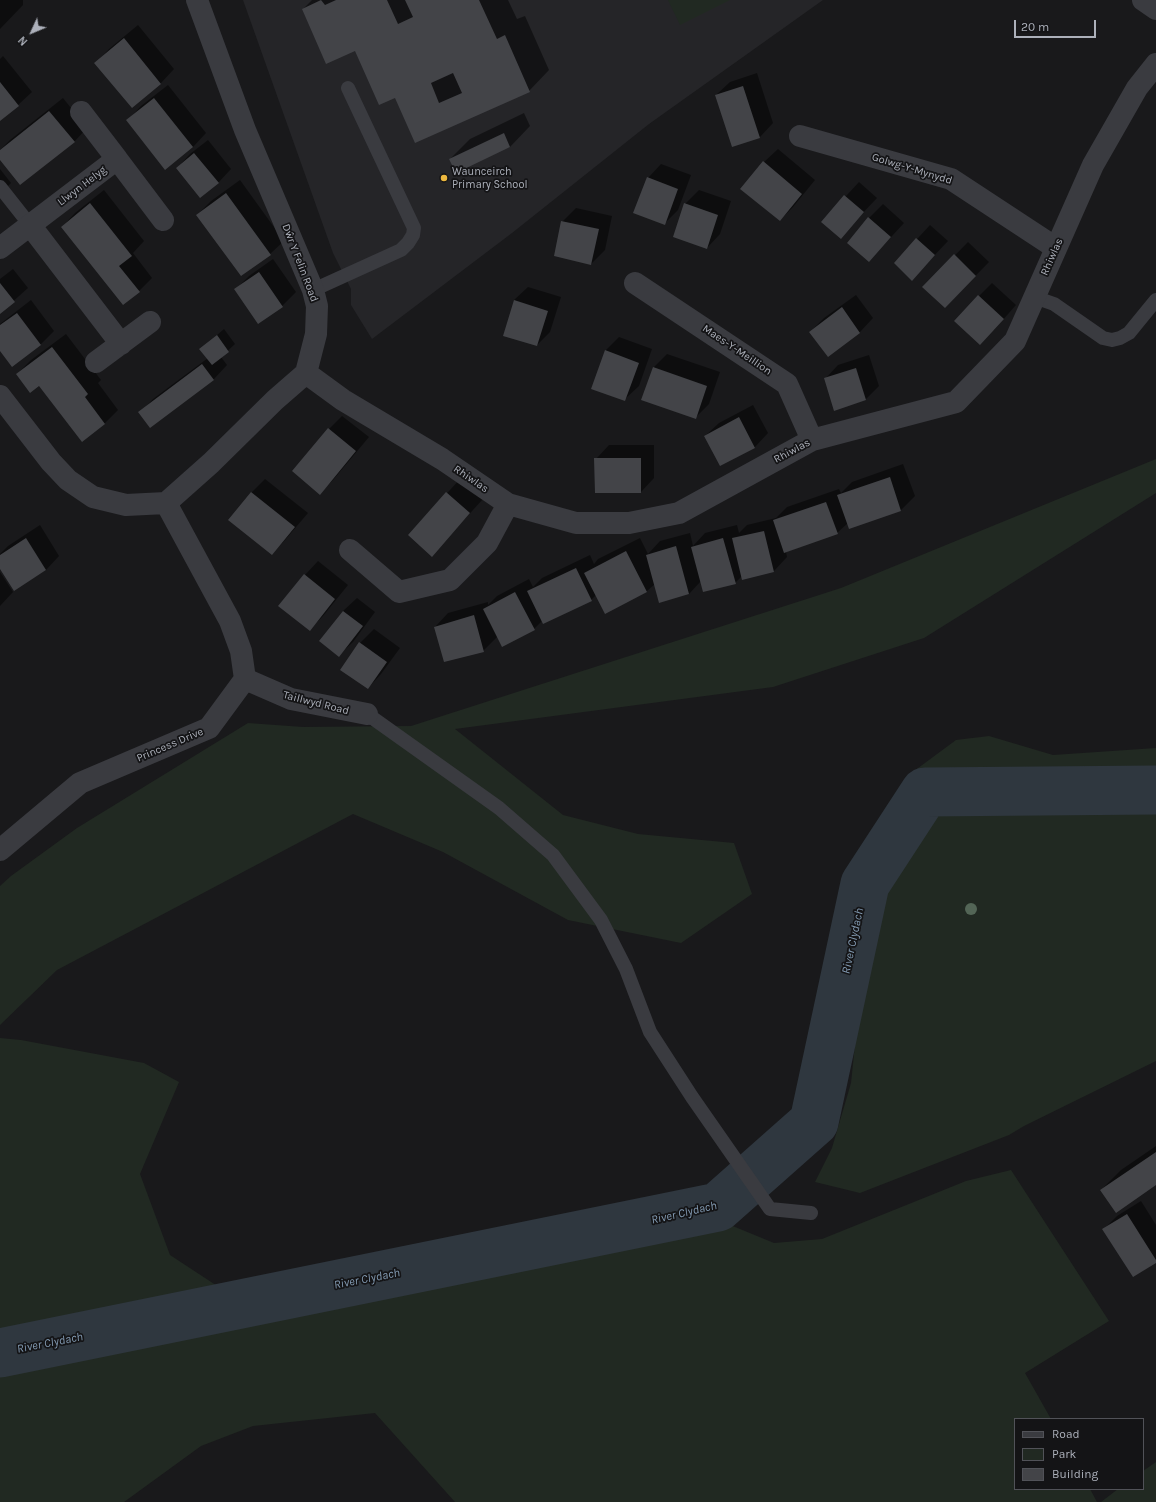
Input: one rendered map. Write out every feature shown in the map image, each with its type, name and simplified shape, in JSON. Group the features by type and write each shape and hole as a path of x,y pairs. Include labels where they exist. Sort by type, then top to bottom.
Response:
{"street":[{"name":"Dŵr Y Felin Road","path":"197,0 245,130 312,290 317,306 316,334 306,373"},
{"path":"1143,0 1156,9"},
{"name":"Rhiwlas","path":"306,373 343,400 442,459 508,504 576,523 629,523 680,513 812,440 956,402 1015,341 1093,165 1137,88 1156,64"},
{"name":"Llwyn Helyg","path":"0,248 117,159 81,112"},
{"name":"Golwg-Y-Mynydd","path":"800,136 951,179 1056,248"},
{"path":"117,159 163,220"},
{"path":"30,226 121,344"},
{"name":"Maes-Y-Meillion","path":"635,283 787,384 812,440"},
{"path":"96,362 150,322"},
{"path":"0,396 51,462 68,480 93,497 126,505 166,503 212,463 275,400 306,373"},
{"path":"166,503 230,621 241,651 245,680"},
{"path":"350,550 399,592 450,580 487,543 508,504"},
{"name":"Taillwyd Road","path":"245,680 291,698 367,714"},
{"name":"Princess Drive","path":"0,850 80,783 209,728 245,680"}],"lane":[{"path":"312,290 401,250 413,236 414,228 348,88"},
{"path":"0,187 30,226"},
{"path":"1034,297 1054,304 1103,338 1112,340 1120,338 1129,332 1156,300"},
{"path":"367,714 499,808 553,855 601,920 626,969 650,1032 692,1097 770,1209 811,1213"}],"shaded area":[{"name":"Waunceirch Primary School","path":"243,0 823,0 649,124 512,233 372,339 351,305 351,289 333,253"}],"green space":[{"path":"668,0 730,0 680,25"},
{"path":"1156,459 1156,493 924,638 773,687 455,729 563,815 638,834 734,843 752,894 681,943 568,920 443,852 353,814 57,970 0,1025 0,886 11,876 77,828 248,723 303,727 411,726 841,588"},
{"path":"989,736 1053,755 1156,748 1156,1061 1024,1126 1009,1135 860,1193 815,1182 832,1148 851,1083 858,1016 871,952 879,829 910,774 956,740"},
{"path":"0,1038 21,1040 144,1063 179,1082 140,1174 170,1255 266,1318 723,1222 774,1243 822,1239 966,1181 1011,1170 1109,1321 1025,1373 1050,1418 1014,1418 1014,1490 1091,1490 1097,1502 455,1502 375,1413 253,1426 201,1446 124,1502 0,1502"},
{"path":"1156,1462 1156,1502 1101,1502 1117,1490 1144,1490 1144,1470"}],"building":[{"path":"321,0 325,5 336,0 387,0 398,24 413,17 405,0 479,0 497,39 505,35 530,92 415,143 395,98 379,105 355,51 326,64 302,9","holes":["453,73 462,93 439,103 431,83"]},
{"path":"124,38 161,84 132,108 94,63"},
{"path":"0,82 19,106 0,121"},
{"path":"743,86 760,138 732,147 715,95"},
{"path":"154,98 193,147 165,170 126,120"},
{"path":"49,111 75,142 20,185 0,160 0,150"},
{"path":"504,133 510,147 456,173 449,159"},
{"path":"194,153 219,183 200,198 176,168"},
{"path":"763,161 802,194 780,221 740,189"},
{"path":"647,177 678,189 665,225 633,213"},
{"path":"226,193 271,255 241,276 196,215"},
{"path":"844,195 864,212 841,239 821,222"},
{"path":"90,203 132,256 119,266 140,292 123,305 61,227"},
{"path":"684,203 718,215 707,249 673,237"},
{"path":"868,217 891,237 869,262 847,243"},
{"path":"561,221 599,229 591,265 554,256"},
{"path":"916,238 935,255 912,281 894,263"},
{"path":"954,254 976,276 945,308 922,287"},
{"path":"259,272 283,307 258,324 234,289"},
{"path":"0,283 15,302 0,314"},
{"path":"978,295 1004,319 980,345 954,321"},
{"path":"514,300 548,311 537,346 503,336"},
{"path":"842,307 860,333 828,357 809,332"},
{"path":"17,313 41,345 12,367 0,351 0,325"},
{"path":"217,335 229,352 212,365 199,349"},
{"path":"52,347 88,394 85,397 105,424 82,442 39,386 30,393 16,374"},
{"path":"605,350 639,363 625,401 591,389"},
{"path":"202,364 214,380 150,428 138,412"},
{"path":"653,367 707,386 696,419 641,400"},
{"path":"856,368 866,400 834,411 824,378"},
{"path":"739,417 755,448 720,466 704,436"},
{"path":"328,428 356,451 320,495 292,471"},
{"path":"594,458 641,458 641,493 595,493"},
{"path":"890,477 901,511 849,529 837,495"},
{"path":"251,492 295,527 272,555 228,520"},
{"path":"446,492 470,513 432,557 408,535"},
{"path":"826,502 838,534 784,553 773,520"},
{"path":"764,531 774,572 742,580 732,538"},
{"path":"26,538 46,570 14,591 0,569 0,555"},
{"path":"723,538 736,584 703,592 691,547"},
{"path":"676,546 689,594 659,603 646,555"},
{"path":"626,551 647,592 605,614 584,573"},
{"path":"576,568 592,601 543,624 527,591"},
{"path":"304,574 335,599 310,631 278,606"},
{"path":"515,592 535,630 502,647 483,609"},
{"path":"343,611 363,626 339,657 319,641"},
{"path":"474,615 484,652 444,662 434,627"},
{"path":"359,642 387,662 368,689 340,670"},
{"path":"1156,1152 1156,1185 1116,1213 1100,1190"},
{"path":"1127,1214 1156,1260 1156,1263 1133,1277 1102,1229"}],"waterway":[{"name":"River Clydach","path":"0,1353 718,1207 814,1122 865,884 925,792 1156,790"}],"place":[{"name":"Waunceirch Primary School","path":"444,178"}]}
